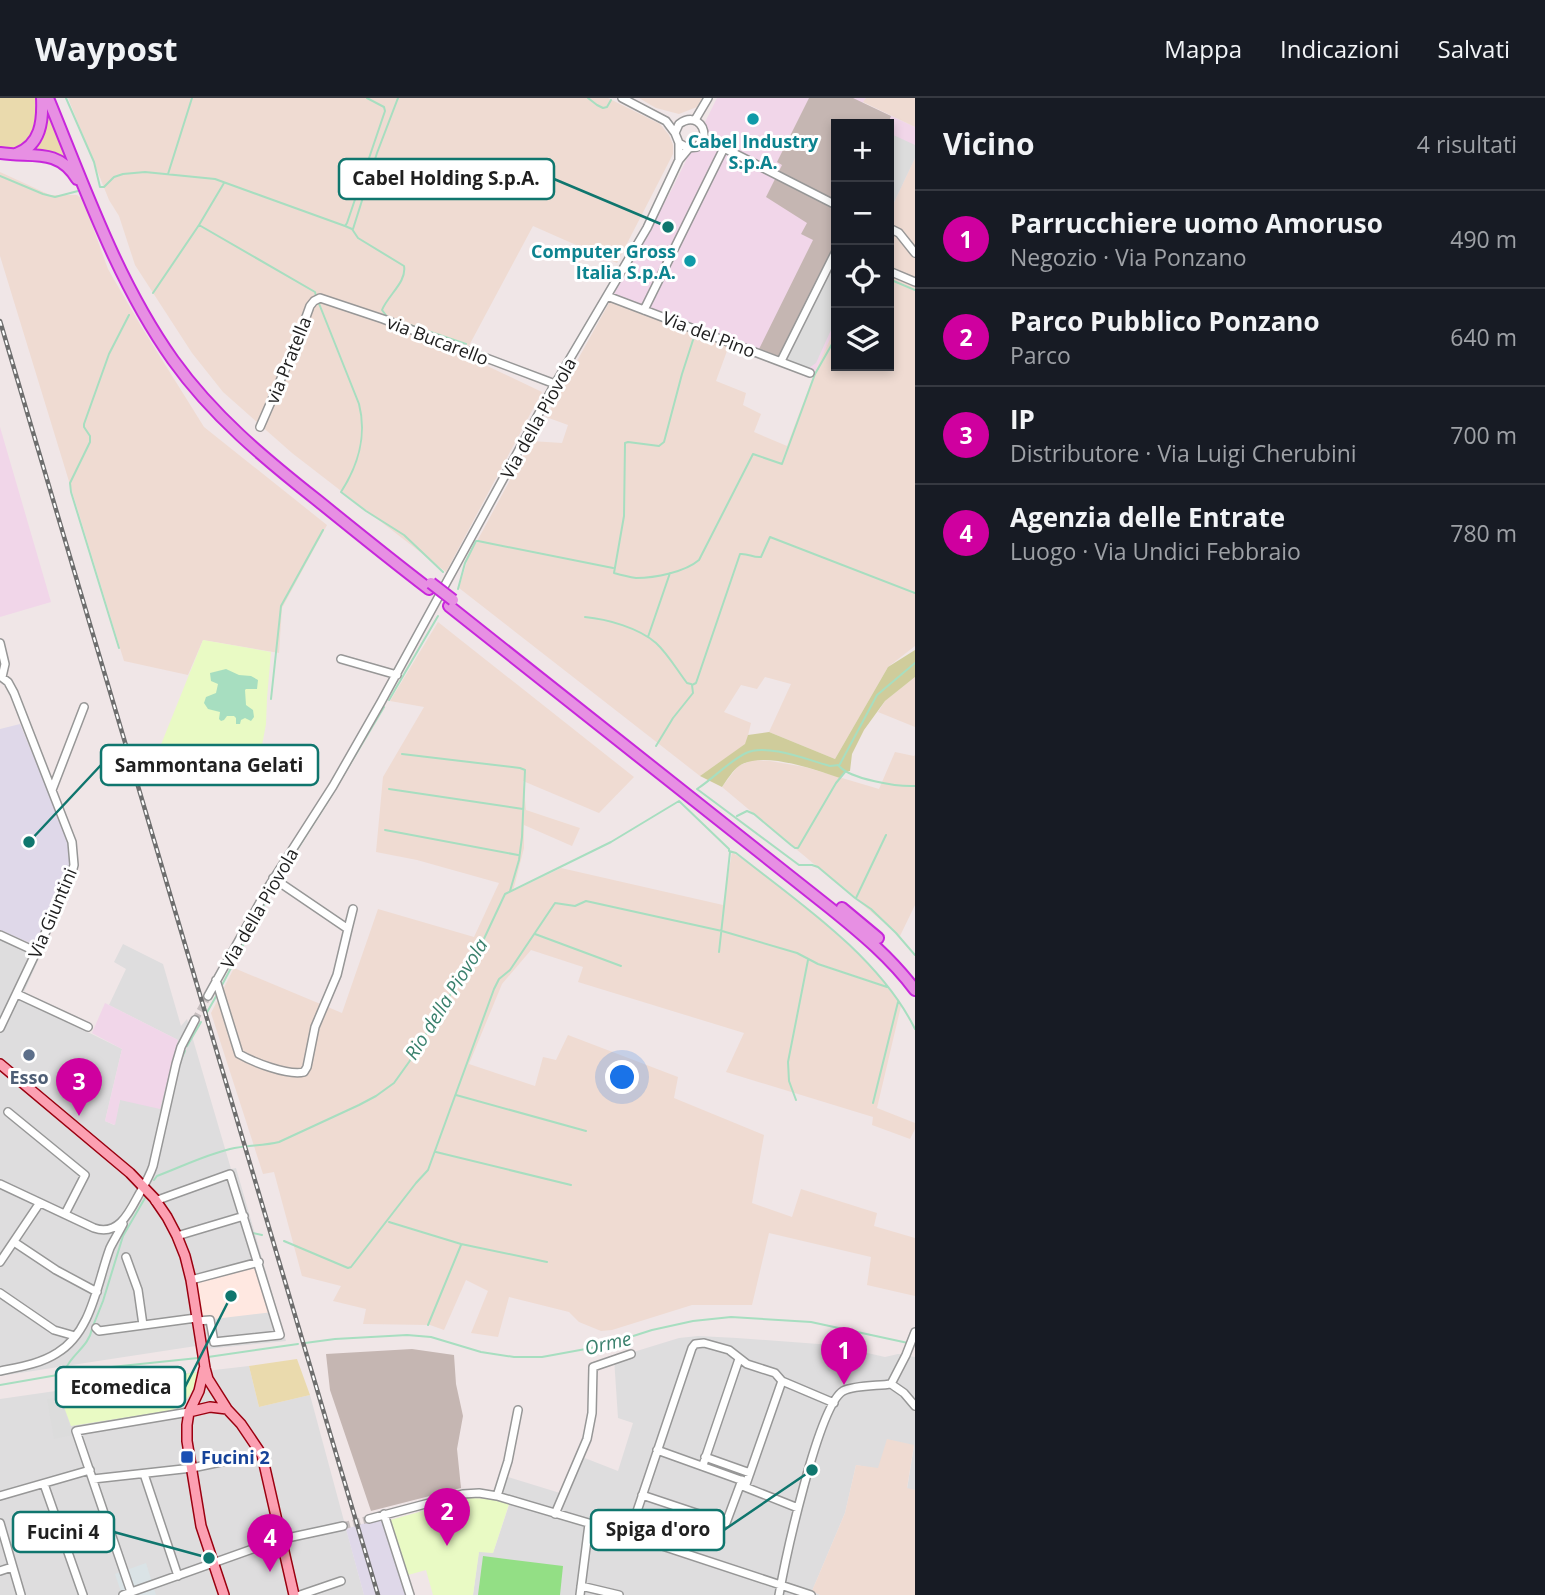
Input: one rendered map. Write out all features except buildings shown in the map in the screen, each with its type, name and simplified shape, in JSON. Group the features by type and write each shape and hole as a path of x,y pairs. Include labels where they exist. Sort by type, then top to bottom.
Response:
{"highway":[{"path":"14,154 28,148 36,138 41,123 42,98"},
{"path":"48,98 118,267 134,298 168,353 203,398 257,452 430,586"},
{"path":"55,98 134,285 167,340 201,386 231,419 430,586 879,948 915,990"},
{"path":"0,153 47,156 62,162 73,172 91,202"},
{"path":"451,603 860,922 890,950 915,979"}],"main road":[{"path":"0,1064 121,1165 155,1200 177,1236 191,1280 205,1368 215,1391 262,1455 297,1595"},
{"path":"205,1368 199,1391 189,1412 187,1441 201,1526 225,1595"},
{"path":"189,1412 210,1407 227,1409"}],"street":[{"path":"622,98 666,121 679,144 678,160"},
{"path":"698,122 708,98"},
{"path":"666,121 690,119 698,122 704,129 704,138 697,147 689,148 679,144"},
{"path":"675,133 682,121"},
{"path":"704,138 831,202"},
{"path":"678,160 689,148"},
{"path":"644,310 724,148"},
{"name":"Via della Piovola","path":"208,996 274,878 333,786 397,675 555,384 647,228 678,160"},
{"path":"894,230 915,254"},
{"path":"781,362 831,261"},
{"path":"894,273 915,282"},
{"name":"Via del Pino","path":"607,296 810,373"},
{"name":"via Bucarello","path":"320,298 555,384"},
{"name":"via Pratella","path":"260,427 310,306 320,298"},
{"path":"0,643 5,664 1,677"},
{"path":"341,659 397,675"},
{"name":"Via Giuntini","path":"0,1028 69,883 74,865 72,842 12,688 1,677"},
{"path":"52,791 83,706"},
{"path":"274,878 348,929"},
{"path":"216,980 239,1054 288,1072 304,1072 315,1027 337,975 353,909"},
{"path":"0,935 37,952"},
{"path":"17,994 88,1027"},
{"path":"111,1246 153,1166 181,1047 195,1020"},
{"path":"8,1112 85,1175 65,1214"},
{"path":"96,1328 99,1331 197,1319 210,1320 214,1342 280,1335 230,1174 155,1200"},
{"path":"0,1184 112,1237 97,1292 86,1320 75,1336 55,1355 37,1363 0,1371"},
{"path":"0,1262 39,1204"},
{"path":"177,1236 244,1216"},
{"path":"101,1230 118,1225 127,1217"},
{"path":"13,1242 97,1292"},
{"path":"126,1256 138,1290 143,1325"},
{"path":"191,1280 258,1262"},
{"path":"0,1293 54,1330 75,1336"},
{"path":"891,1384 914,1334"},
{"path":"629,1535 695,1344 699,1342 729,1350 747,1364 775,1373 782,1381 834,1403"},
{"path":"555,1514 587,1439 592,1413 593,1367 631,1354"},
{"path":"704,1461 739,1359"},
{"path":"642,1495 726,1523 746,1481 782,1381"},
{"path":"779,1595 811,1456 837,1396 851,1388 891,1384 904,1393 915,1406"},
{"path":"497,1496 508,1461 518,1410"},
{"path":"189,1412 76,1431 128,1594 281,1539 343,1526"},
{"path":"657,1450 704,1461 798,1508"},
{"path":"93,1479 192,1468 240,1458"},
{"path":"0,1496 90,1470"},
{"path":"144,1474 178,1576"},
{"path":"44,1484 83,1595"},
{"path":"369,1519 463,1494 497,1496 629,1535 811,1595"},
{"path":"384,1514 410,1595"},
{"path":"0,1523 21,1595"},
{"path":"589,1524 580,1591 619,1595"},
{"path":"0,1571 12,1567"},
{"path":"297,1595 341,1581"},
{"path":"152,1586 155,1595"}],"shaded area":[{"path":"0,98 40,98 38,129 22,149 0,150"},
{"path":"68,98 608,98 660,124 669,135 673,154 617,263 533,226 464,355 542,392 446,572 292,453 223,392 192,353 135,265 119,216 109,200"},
{"path":"639,98 702,98 697,107 679,114 656,108"},
{"path":"717,98 866,98 863,103 915,127 915,158 894,202 894,119 831,119 831,337 814,374 614,294 672,189"},
{"path":"809,98 853,98 891,116 890,119 831,119 831,251 778,360 757,353 813,240 801,234 807,223 766,197 782,165 777,162"},
{"path":"866,98 915,98 915,127 863,102"},
{"path":"45,103 73,167 28,151"},
{"path":"894,135 915,145 915,158 894,202"},
{"path":"915,158 915,646 888,667 835,759 769,732 791,684 765,677 757,689 741,685 724,712 751,723 746,744 700,776 459,588 468,558 531,441 562,443 568,425 546,417 614,294 731,340 716,381 746,393 743,405 761,414 754,432 787,446 831,337 831,371 894,371 894,202"},
{"path":"0,172 50,195 77,195 83,200 108,269 204,427 327,525 282,608 279,653 203,640 188,675 124,661 0,256"},
{"path":"831,268 831,330 816,363 809,368 785,359"},
{"path":"0,427 51,602 0,617"},
{"path":"438,622 634,777 599,813 523,781 526,810 580,828 572,846 524,825 524,848 513,891 561,868 723,905 732,852 823,920 877,973 901,1006 877,1108 915,1123 915,1129 910,1139 872,1125 873,1117 726,1072 744,1033 578,982 583,967 531,950 502,984 469,1064 535,1086 543,1057 556,1060 568,1035 678,1077 674,1098 764,1135 752,1203 792,1217 801,1189 877,1213 874,1226 915,1238 915,1296 867,1285 871,1257 769,1233 752,1305 692,1305 612,1330 601,1331 579,1322 569,1312 509,1297 498,1337 471,1333 488,1291 466,1280 444,1330 430,1325 363,1324 366,1309 333,1301 341,1286 302,1276 274,1172 263,1174 211,1013 234,968 342,1013 378,909 474,937 499,883 417,860 376,852 383,777 424,707 390,701"},
{"path":"203,640 271,652 266,724 260,756 251,753 241,782 160,747"},
{"path":"915,650 915,677 885,701 864,730 852,754 850,771 840,778 789,763 761,760 739,766 722,787 700,776 745,744 748,735 769,732 835,759 888,667"},
{"path":"226,669 258,680 257,689 245,690 246,705 253,710 254,717 251,721 245,718 240,724 236,724 234,716 227,716 221,721 220,712 208,709 204,703 206,697 216,693 218,684 211,681 210,673"},
{"path":"915,677 915,727 878,712 885,701"},
{"path":"20,724 69,846 71,867 37,946 0,930 0,729"},
{"path":"895,752 915,755 915,905 900,936 722,787 738,766 753,760 805,767 879,789"},
{"path":"0,930 43,949 21,999 122,1049 105,1121 114,1125 120,1100 174,1052 178,1040 109,1005 126,969 114,962 123,944 163,964 181,1026 187,1019 231,1169 236,1168 286,1341 197,1350 196,1346 0,1376"},
{"path":"105,1003 178,1040 160,1109 120,1100 115,1125 105,1121 122,1049 92,1033"},
{"path":"259,1262 273,1312 197,1321 191,1280"},
{"path":"698,1336 832,1345 885,1357 898,1354 915,1357 915,1490 907,1489 914,1446 878,1469 856,1465 845,1513 812,1591 820,1595 473,1595 479,1551 493,1553 509,1505 497,1500 505,1476 560,1493 577,1455 618,1471 633,1423 618,1418 614,1358 679,1338"},
{"path":"412,1349 454,1355 456,1384 463,1416 457,1449 461,1488 371,1511 330,1390 326,1354"},
{"path":"297,1359 310,1395 259,1407 249,1366"},
{"path":"249,1366 259,1407 310,1395 364,1595 0,1595 0,1399"},
{"path":"199,1372 190,1394 183,1404 173,1410 71,1426 60,1396 62,1391"},
{"path":"60,1397 73,1435 54,1439 47,1399"},
{"path":"887,1439 914,1445 907,1488 915,1490 915,1595 820,1595 812,1591 845,1513 856,1465 878,1468"},
{"path":"470,1498 509,1504 493,1553 479,1552 473,1595 433,1595 426,1570 408,1575 390,1520 434,1508 438,1520 463,1514 460,1500"},
{"path":"381,1518 407,1595 364,1595 346,1529"},
{"path":"146,1563 156,1595 122,1595 115,1574"}],"green space":[{"path":"483,1556 563,1566 560,1595 478,1595"}],"waterway":[{"path":"66,98 94,162 100,187 104,187 114,177 145,172 215,179 352,229 358,238 404,266 403,278 382,310 388,318"},
{"path":"168,174 192,98"},
{"path":"345,226 385,111 384,107 367,98"},
{"path":"353,229 398,98"},
{"path":"588,98 603,108 607,107 611,100"},
{"path":"0,176 55,197 78,191"},
{"path":"153,293 224,183"},
{"path":"199,225 315,292 316,296"},
{"path":"894,281 915,290"},
{"path":"318,301 359,404 361,416 359,450 352,472 341,492 404,535 443,572"},
{"path":"119,648 70,483 90,442 84,424 109,354 129,315"},
{"path":"407,324 466,344"},
{"path":"693,340 664,442 659,446 625,443 624,516 614,573 636,578 652,577 678,571 699,560 753,454 782,464 815,374 831,346"},
{"path":"271,699 281,606 323,530"},
{"path":"656,746 693,693 692,685 696,683 740,554 761,557 770,537 915,593"},
{"path":"458,589 465,563 476,541 613,568"},
{"path":"648,637 670,573"},
{"path":"389,700 438,616"},
{"path":"585,617 622,625 649,638 664,652 687,683 691,684"},
{"name":"Rio della Piovola","path":"840,764 877,695 915,663"},
{"path":"279,878 384,707"},
{"path":"839,765 830,766 776,751 754,750 733,761 697,789 799,865 818,867 871,909 915,955"},
{"path":"402,754 525,770 522,837 510,891"},
{"path":"839,766 863,778 886,784 915,786"},
{"path":"737,816 747,811 754,814 798,848 845,772"},
{"path":"389,789 523,809"},
{"name":"Rio della Piovola","path":"154,1180 157,1176 221,1152 279,1142 376,1096 394,1083 409,1062 482,943 505,894 611,842 679,801 729,851 736,853 810,911 859,954 900,1002 915,1029"},
{"path":"385,830 518,855"},
{"path":"856,898 886,835"},
{"path":"719,952 730,852"},
{"path":"222,985 270,894"},
{"path":"284,1241 351,1267 428,1170 494,989 555,903 575,906 586,901 722,931 797,953 818,964 887,987"},
{"path":"535,934 621,966"},
{"path":"796,1100 789,1081 788,1062 808,960"},
{"path":"206,1014 218,993"},
{"path":"873,1103 898,1002"},
{"path":"187,1046 201,1022"},
{"path":"181,1059 185,1051"},
{"path":"456,1095 586,1131"},
{"path":"436,1152 571,1185"},
{"name":"Rio della Piovola","path":"93,1326 123,1236 145,1198"},
{"path":"389,1222 461,1244 547,1262"},
{"path":"253,1233 262,1235"},
{"path":"428,1325 461,1245"},
{"name":"Orme","path":"305,1343 407,1335 431,1337 481,1352 514,1357 542,1357 602,1346 652,1330 693,1321 731,1317 811,1322 908,1343"},
{"name":"Rio della Piovola","path":"63,1374 92,1329"},
{"name":"Orme","path":"208,1357 298,1344"},
{"name":"Orme","path":"0,1385 92,1369 198,1358"}],"tunnel":[{"path":"195,1020 208,996"},
{"path":"343,1526 369,1519"}],"railway":[{"path":"0,321 378,1595"}],"place":[{"name":"Cabel Industry S.p.A.","path":"753,119"},
{"name":"Cabel Holding S.p.A.","path":"668,227"},
{"name":"Computer Gross Italia S.p.A.","path":"690,261"},
{"name":"Sammontana Gelati","path":"29,842"},
{"name":"Esso","path":"29,1055"},
{"name":"IP","path":"79,1116"},
{"name":"Ecomedica","path":"231,1296"},
{"name":"Parrucchiere uomo Amoruso","path":"844,1385"},
{"name":"Fucini 2","path":"187,1457"},
{"name":"Spiga d'oro","path":"812,1470"},
{"name":"Parco Pubblico Ponzano","path":"447,1546"},
{"name":"Fucini 4","path":"209,1558"},
{"name":"Agenzia delle Entrate","path":"270,1572"}]}
